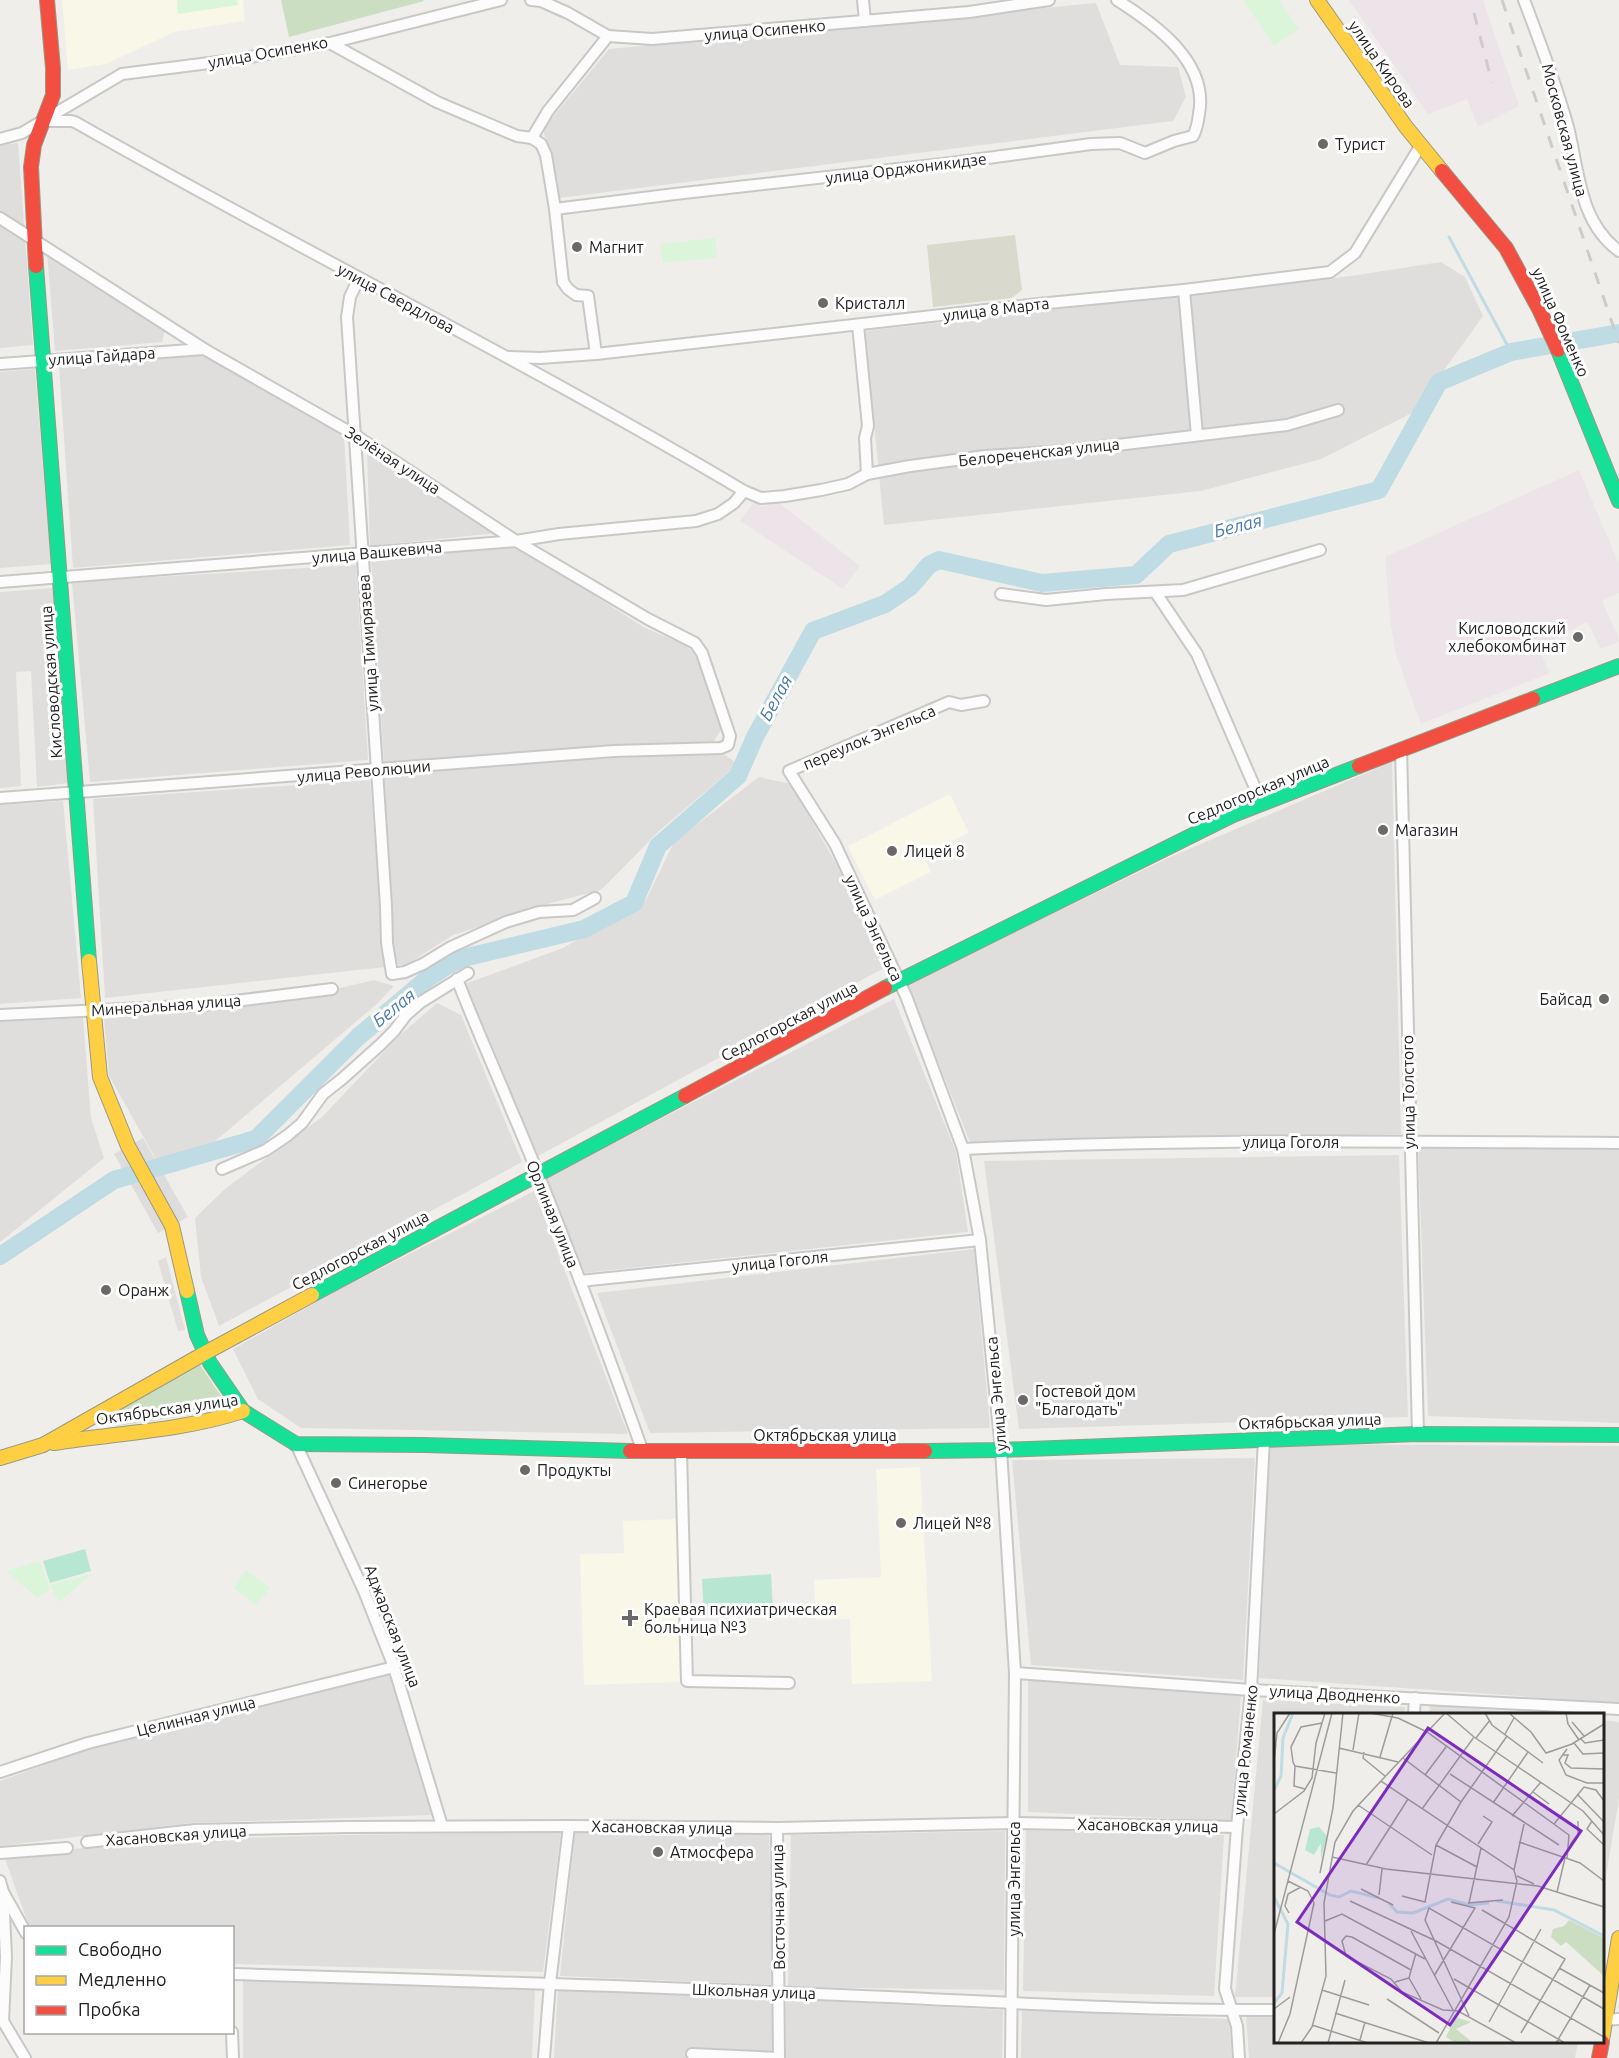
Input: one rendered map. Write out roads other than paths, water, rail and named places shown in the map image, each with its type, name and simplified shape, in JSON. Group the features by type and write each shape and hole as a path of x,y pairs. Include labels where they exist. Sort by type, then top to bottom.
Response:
{"main road":[{"name":"Кисловодская улица","path":"47,0 54,80 53,95 34,145 31,167 34,240 100,1077 128,1146 172,1226 192,1316 205,1353"},
{"name":"улица Кирова","path":"1317,0 1421,145"},
{"name":"улица Фоменко","path":"1421,145 1506,248 1531,291 1619,501"},
{"name":"Седлогорская улица","path":"0,1458 43,1445 205,1353 537,1173 899,981 1233,815 1619,666"},
{"path":"205,1353 217,1375 243,1411"},
{"name":"Октябрьская улица","path":"43,1445 209,1422 243,1411 297,1444 424,1445 643,1452 1001,1450 1418,1434 1619,1435"},
{"path":"1604,2035 1609,2020 1619,1938"},
{"path":"1599,2058 1602,2043"}],"street":[{"name":"улица Осипенко","path":"0,139 21,133 44,121 74,100 122,74 233,60 330,43 501,0"},
{"name":"улица Осипенко","path":"531,0 541,1 568,13 608,36 652,39 969,12 1049,0"},
{"path":"863,0 865,21"},
{"name":"улица Орджоникидзе","path":"555,209 951,163 1091,144 1120,143 1145,153 1193,136 1196,131 1201,96 1192,68 1165,34 1117,0"},
{"name":"Московская улица","path":"1524,0 1544,52 1568,127 1577,177 1590,218 1606,242 1619,251"},
{"path":"532,138 548,111 608,36"},
{"path":"330,43 437,102 517,136 532,138 541,144 546,155 555,209 562,278 568,290 576,295 588,296 596,354"},
{"name":"улица Свердлова","path":"44,121 75,122 358,278 506,356 744,491"},
{"name":"улица 8 Марта","path":"506,356 540,358 596,354 1330,272 1355,253 1421,145"},
{"name":"Зелёная улица","path":"0,218 204,349 355,435 516,541 648,619 695,643 702,652 730,736 728,744"},
{"name":"улица Тимирязева","path":"358,278 350,297 347,317 387,943 392,974 405,972 423,964 451,947 506,922 539,912 573,910 595,898"},
{"path":"1184,290 1197,435"},
{"path":"858,325 868,426 865,438 867,474"},
{"name":"улица Гайдара","path":"0,364 204,349"},
{"name":"Белореченская улица","path":"744,491 761,498 785,496 848,484 867,474 985,456 1066,451 1287,425 1338,410"},
{"name":"улица Вашкевича","path":"0,582 516,541 559,534 696,521 718,514 734,503 744,491"},
{"path":"1001,594 1046,600 1183,590 1320,550"},
{"path":"1155,593 1197,654 1262,804"},
{"name":"переулок Энгельса","path":"789,771 949,702 961,705 984,701"},
{"name":"улица Революции","path":"0,798 76,794 614,751 721,748 728,744"},
{"name":"улица Толстого","path":"1401,750 1418,1434"},
{"name":"улица Энгельса","path":"789,771 835,844 899,981 963,1149 981,1240 1001,1450 1015,1673 1011,2058"},
{"path":"222,1169 266,1150 288,1135 303,1123 322,1094 380,1045 406,1015 421,1002 468,973"},
{"name":"Орлиная улица","path":"457,979 580,1281 643,1452"},
{"name":"Минеральная улица","path":"0,1015 202,1005 332,989"},
{"name":"улица Гоголя","path":"963,1149 1107,1143 1409,1141 1619,1143"},
{"name":"улица Гоголя","path":"580,1281 981,1240"},
{"name":"улица Романенко","path":"1239,2058 1237,2026 1226,1989 1237,1827 1251,1690 1264,1439"},
{"name":"Аджарская улица","path":"297,1444 364,1592 394,1667 442,1826"},
{"path":"681,1452 687,1681 789,1683"},
{"name":"Целинная улица","path":"0,1772 88,1743 394,1667"},
{"name":"улица Дводненко","path":"1015,1673 1251,1690 1619,1709"},
{"path":"1414,1713 1415,1698"},
{"name":"Хасановская улица","path":"87,1842 195,1830 442,1826 777,1828 1014,1822 1237,1827"},
{"path":"544,2058 549,1983 569,1826"},
{"name":"Восточная улица","path":"692,2054 779,2058 777,1828"},
{"path":"0,1853 67,1848"},
{"path":"2,1886 24,1929"},
{"path":"2,1886 6,1957 3,2021 25,2058"},
{"name":"Школьная улица","path":"234,1974 549,1983 1274,2010"},
{"path":"232,2034 233,2058"}],"waterway":[{"path":"1449,237 1511,352"},
{"name":"Белая","path":"0,1256 114,1180 256,1139 358,1037 427,979 445,967 463,958 584,929 634,903 658,846 738,776 755,737 813,631 885,604 910,587 929,565 939,560 1042,583 1136,575 1169,544 1379,490 1439,382 1511,352 1619,333"}],"railway":[{"path":"1502,0 1619,343"},
{"path":"1474,13 1492,83"}],"place":[{"name":"Турист","path":"1323,144"},
{"name":"Магнит","path":"577,247"},
{"name":"Кристалл","path":"823,303"},
{"name":"Кисловодский хлебокомбинат","path":"1578,637"},
{"name":"Магазин","path":"1383,830"},
{"name":"Лицей 8","path":"892,851"},
{"name":"Байсад","path":"1604,999"},
{"name":"Оранж","path":"106,1290"},
{"name":"Гостевой дом \"Благодать\"","path":"1023,1400"},
{"name":"Продукты","path":"525,1470"},
{"name":"Синегорье","path":"336,1483"},
{"name":"Лицей №8","path":"901,1523"},
{"name":"Краевая психиатрическая больница №3","path":"630,1618"},
{"name":"Атмосфера","path":"658,1852"}]}
